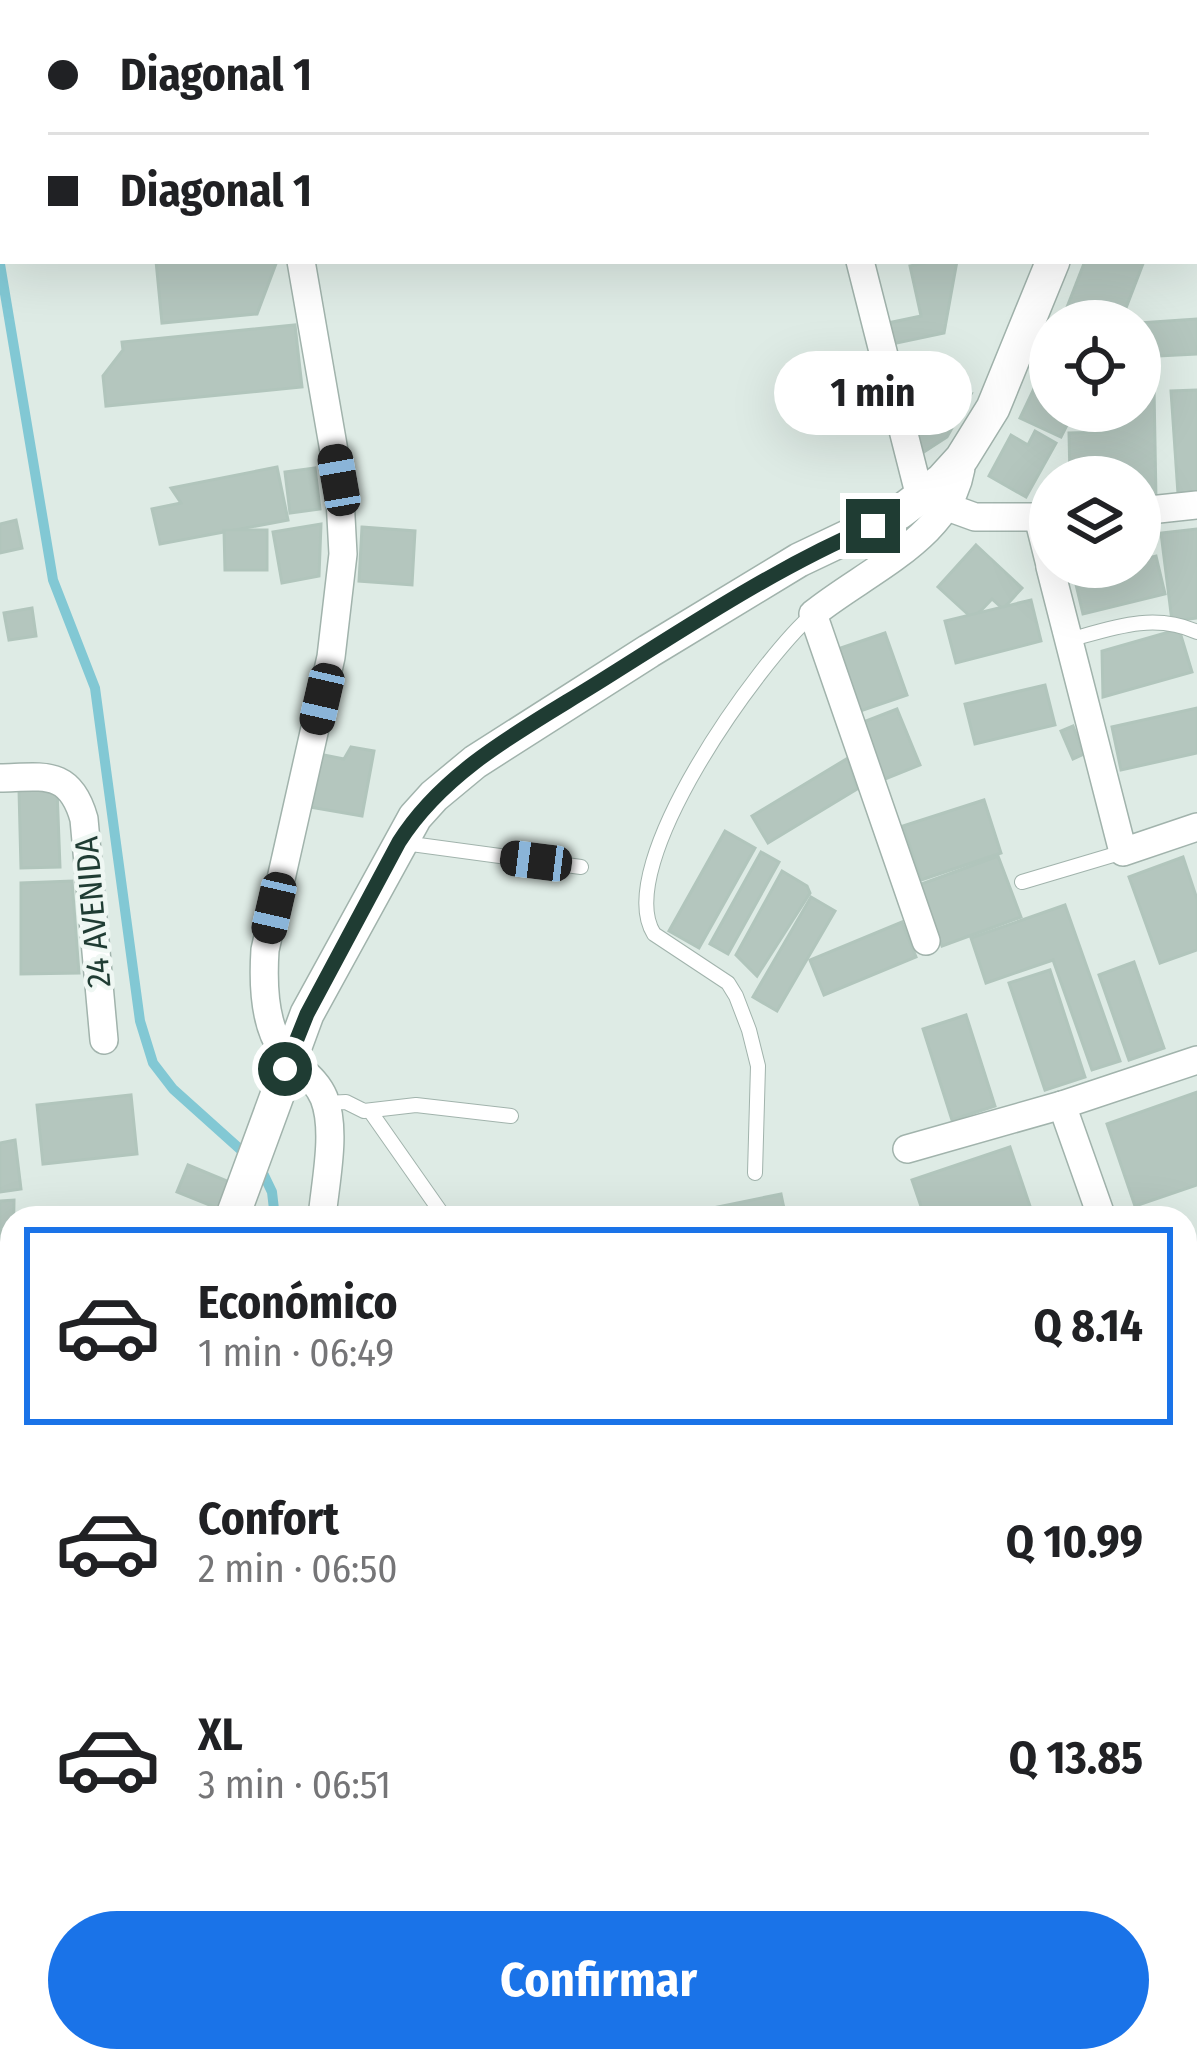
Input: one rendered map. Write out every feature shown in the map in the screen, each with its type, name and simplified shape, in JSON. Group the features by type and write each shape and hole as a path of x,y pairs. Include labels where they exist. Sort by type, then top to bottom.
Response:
{"street":[{"path":"302,264 339,480 343,554 331,657 263,970 276,1038 311,1076 326,1103 329,1131 323,1206"},
{"path":"861,264 934,502 934,525 813,614 926,941"},
{"path":"934,502 942,480 962,458 993,407 1052,264"},
{"path":"237,1206 307,1014 399,842 434,796 475,762 799,560 934,502 975,517 1029,517"},
{"path":"1161,509 1197,506"},
{"path":"1056,588 1123,852 1197,827"},
{"name":"24 AVENIDA","path":"0,778 55,778 79,801 104,1040"},
{"path":"907,1149 1197,1060"},
{"path":"1062,1105 1098,1206"}],"lane":[{"path":"755,1173 758,1066 736,996 728,983 654,934 645,906 663,830 692,775 755,680 813,614"},
{"path":"1069,640 1138,622 1197,632"},
{"path":"399,842 581,867"},
{"path":"1022,882 1123,852"},
{"path":"326,1103 346,1102 370,1111 416,1105 511,1116"},
{"path":"370,1111 437,1206"}],"building":[{"path":"156,264 276,264 257,314 162,323"},
{"path":"956,264 944,333 892,344 888,323 921,316 910,266"},
{"path":"1084,264 1143,264 1129,300 1070,300"},
{"path":"1197,319 1197,354 1161,356 1161,322"},
{"path":"295,325 302,387 106,406 103,376 123,350 122,342"},
{"path":"1197,390 1197,493 1178,494 1171,391"},
{"path":"971,394 947,437 919,455 906,402"},
{"path":"1029,399 1029,422 1020,418"},
{"path":"1034,432 1056,443 1049,456 1029,456 1026,497 989,476 1011,435 1028,445"},
{"path":"1155,432 1155,456 1070,456 1069,433"},
{"path":"277,467 288,520 160,544 152,509 181,503 171,488"},
{"path":"315,468 320,509 290,513 285,472"},
{"path":"16,520 22,548 0,553 0,524"},
{"path":"321,524 319,576 282,583 273,532"},
{"path":"362,527 415,531 412,585 359,581"},
{"path":"1197,529 1197,618 1172,621 1161,533"},
{"path":"224,530 267,530 267,570 225,570"},
{"path":"976,545 1022,588 1003,609 992,599 973,619 938,587"},
{"path":"1161,577 1165,594 1083,614 1077,588 1161,588"},
{"path":"1031,600 1041,641 956,663 945,621"},
{"path":"32,608 36,636 9,640 4,613"},
{"path":"1179,629 1192,672 1103,697 1102,651"},
{"path":"885,633 907,695 857,712 835,650"},
{"path":"1045,685 1055,725 975,744 965,704"},
{"path":"1197,708 1197,753 1121,770 1112,727"},
{"path":"897,709 920,765 880,781 858,724"},
{"path":"1073,726 1084,754 1073,759 1061,731"},
{"path":"351,747 374,751 362,816 310,807 319,754 344,759"},
{"path":"848,758 857,789 768,843 752,816"},
{"path":"57,789 60,867 21,868 19,790"},
{"path":"984,800 1001,853 921,880 903,826"},
{"path":"725,831 755,848 699,948 669,931"},
{"path":"761,852 779,862 728,954 710,944"},
{"path":"998,856 1021,917 942,946 919,885"},
{"path":"1183,857 1197,899 1197,950 1160,963 1129,877"},
{"path":"782,871 807,886 810,893 757,976 736,955"},
{"path":"72,881 79,973 21,974 21,883"},
{"path":"811,897 835,911 777,1011 753,997"},
{"path":"1065,905 1120,1061 1092,1070 1053,960 986,983 971,938"},
{"path":"902,922 916,957 824,995 810,960"},
{"path":"1134,962 1164,1048 1129,1060 1099,975"},
{"path":"1050,970 1085,1077 1045,1090 1009,983"},
{"path":"966,1015 995,1106 952,1120 923,1029"},
{"path":"1197,1092 1197,1185 1135,1206 1107,1124"},
{"path":"131,1095 137,1154 43,1164 37,1105"},
{"path":"15,1140 21,1189 0,1192 0,1143"},
{"path":"1010,1147 1030,1206 921,1206 912,1180"},
{"path":"188,1165 232,1183 223,1206 177,1192"},
{"path":"781,1194 784,1206 722,1206"}],"waterway":[{"path":"0,264 53,580 95,688 140,1021 153,1063 173,1089 260,1167 274,1206"}],"route":[{"path":"285,1069 307,1014 399,842 434,796 475,762 649,651 799,560 873,526"}]}
